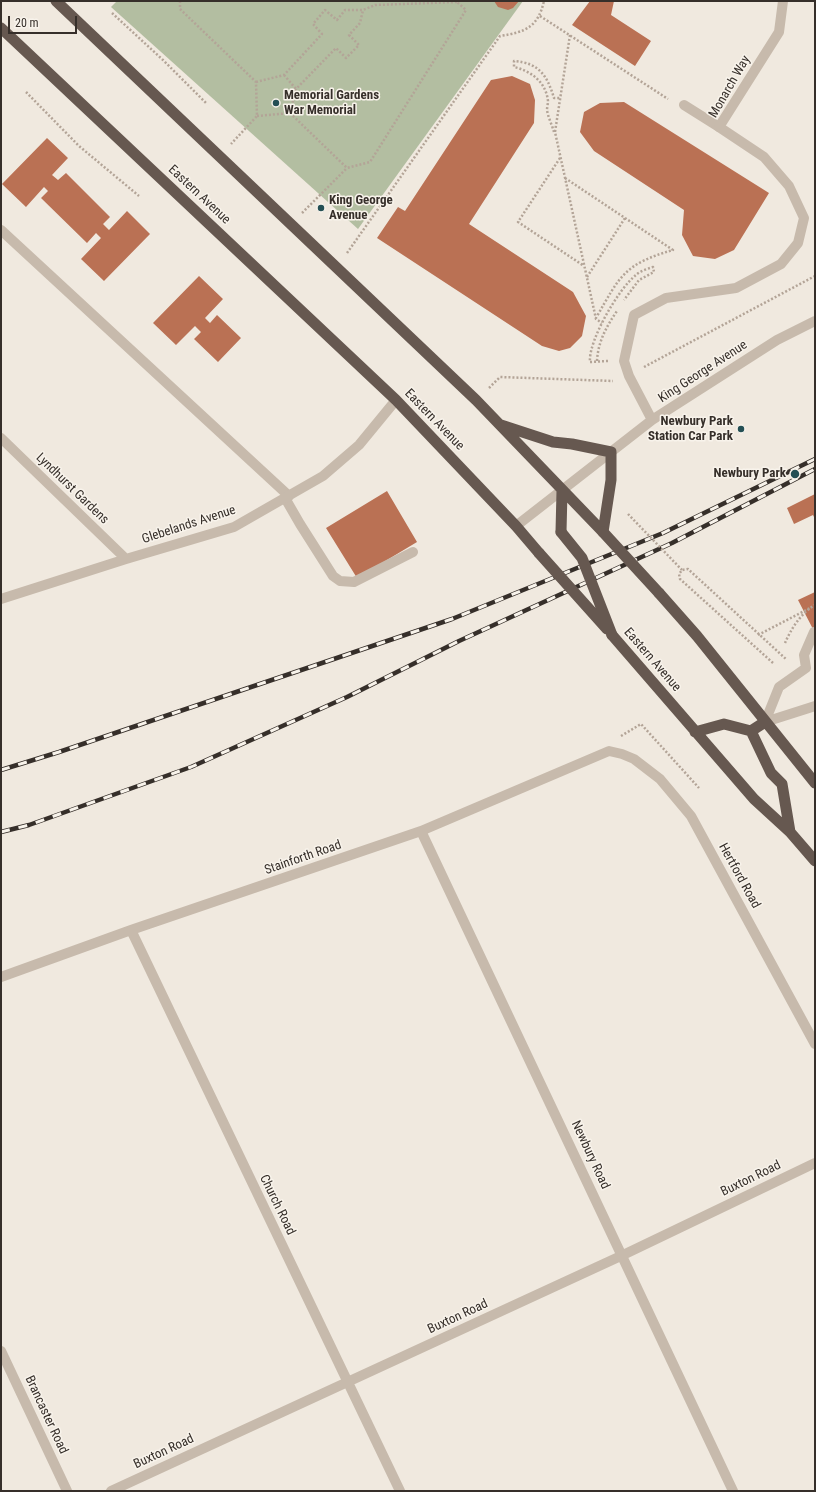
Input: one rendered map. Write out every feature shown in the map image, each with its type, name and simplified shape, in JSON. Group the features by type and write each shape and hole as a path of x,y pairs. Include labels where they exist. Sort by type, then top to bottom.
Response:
{"highway":[{"path":"56,1 384,311 500,424 562,491 603,532 696,636 815,783"},
{"name":"Eastern Avenue","path":"1,28 396,400 516,526 754,800 790,832 815,861"},
{"path":"500,424 553,442 572,444 611,452 611,480 603,532"},
{"path":"562,491 561,532 582,558 612,635"},
{"path":"695,732 724,724 751,731 765,722"},
{"path":"751,731 771,773 782,784 790,832"}],"street":[{"name":"Monarch Way","path":"624,361 634,315 666,298 736,288 781,264 798,243 804,218 789,186 764,157 719,127 779,32 783,1"},
{"path":"684,104 719,127"},
{"path":"1,230 287,497 300,524 333,576 340,581 354,582 413,552"},
{"name":"King George Avenue","path":"516,526 652,420 777,340 815,321"},
{"path":"624,361 629,376 652,420"},
{"name":"Glebelands Avenue","path":"1,599 126,559 234,527 323,476 359,444 396,400"},
{"name":"Lyndhurst Gardens","path":"1,438 126,559"},
{"path":"765,722 779,687 810,670 804,655 814,632"},
{"path":"765,722 815,706"},
{"name":"Stainforth Road","path":"1,977 131,930 421,831 609,751"},
{"name":"Hertford Road","path":"609,751 634,759 660,779 691,816 815,1044"},
{"name":"Newbury Road","path":"421,831 623,1255 733,1491"},
{"name":"Church Road","path":"131,930 400,1491"},
{"name":"Buxton Road","path":"111,1491 623,1255 815,1163"},
{"name":"Brancaster Road","path":"1,1351 67,1491"}],"path":[{"path":"180,1 180,9 256,82 257,116"},
{"path":"355,240 500,36 514,34 529,28 540,16 544,1"},
{"path":"256,82 284,75 322,34 312,24 325,10 337,20 345,10 363,10 375,5 458,2 466,10 370,162 347,168 314,201"},
{"path":"290,113 296,89 336,48 346,58 359,45 349,36 360,23 363,10"},
{"path":"112,13 164,60 207,104"},
{"path":"540,16 668,98 684,104"},
{"path":"555,132 570,35"},
{"path":"560,98 554,98 549,82 538,68 526,62 514,61 514,67 524,69 534,75 544,86 548,100 547,111 555,132 596,319"},
{"path":"284,75 296,89"},
{"path":"26,92 79,146 139,196"},
{"path":"240,134 257,116 290,113 347,168"},
{"path":"560,158 518,222 584,266"},
{"path":"565,178 673,250 649,257 628,269 613,288 596,319"},
{"path":"587,278 625,218"},
{"path":"500,377 618,382 815,276"},
{"path":"596,319 603,321 589,355 590,362 624,361"},
{"path":"628,514 682,570"},
{"path":"682,570 688,569 758,635 791,663"},
{"path":"682,570 679,574 680,579 773,662"},
{"path":"758,635 814,606"},
{"path":"785,643 791,630 814,606"},
{"path":"609,751 620,737 641,724 699,788"}],"green space":[{"path":"117,1 523,1 358,229 111,7"}],"building":[{"path":"494,1 519,1 513,8 508,10 498,7"},
{"path":"590,1 614,1 611,15 651,41 635,66 572,25"},
{"path":"512,76 530,84 535,100 534,123 469,224 573,292 586,316 582,336 570,348 559,351 542,346 377,238 398,207 405,211 491,80"},
{"path":"624,102 769,193 734,250 715,259 693,256 682,235 684,210 594,151 580,132 584,112 600,103"},
{"path":"47,138 68,158 52,175 58,180 66,173 110,217 103,224 109,230 127,211 150,234 104,281 81,259 101,238 96,233 87,243 41,198 48,191 44,187 26,207 2,184"},
{"path":"199,276 223,299 205,318 210,323 217,315 241,338 218,362 194,339 201,332 195,326 176,345 153,323"},
{"path":"387,491 417,542 357,578 326,528"},
{"path":"815,494 815,519 813,515 794,524 787,508"},
{"path":"815,592 815,633 798,600"}],"railway":[{"path":"1,770 59,752 452,619 663,533 815,459"},
{"path":"1,832 29,825 191,767 347,697 459,641 672,543 815,469"}],"place":[{"name":"Memorial Gardens War Memorial","path":"276,103"},
{"name":"King George Avenue","path":"321,208"},
{"name":"Newbury Park Station Car Park","path":"741,429"},
{"name":"Newbury Park","path":"795,474"}]}
